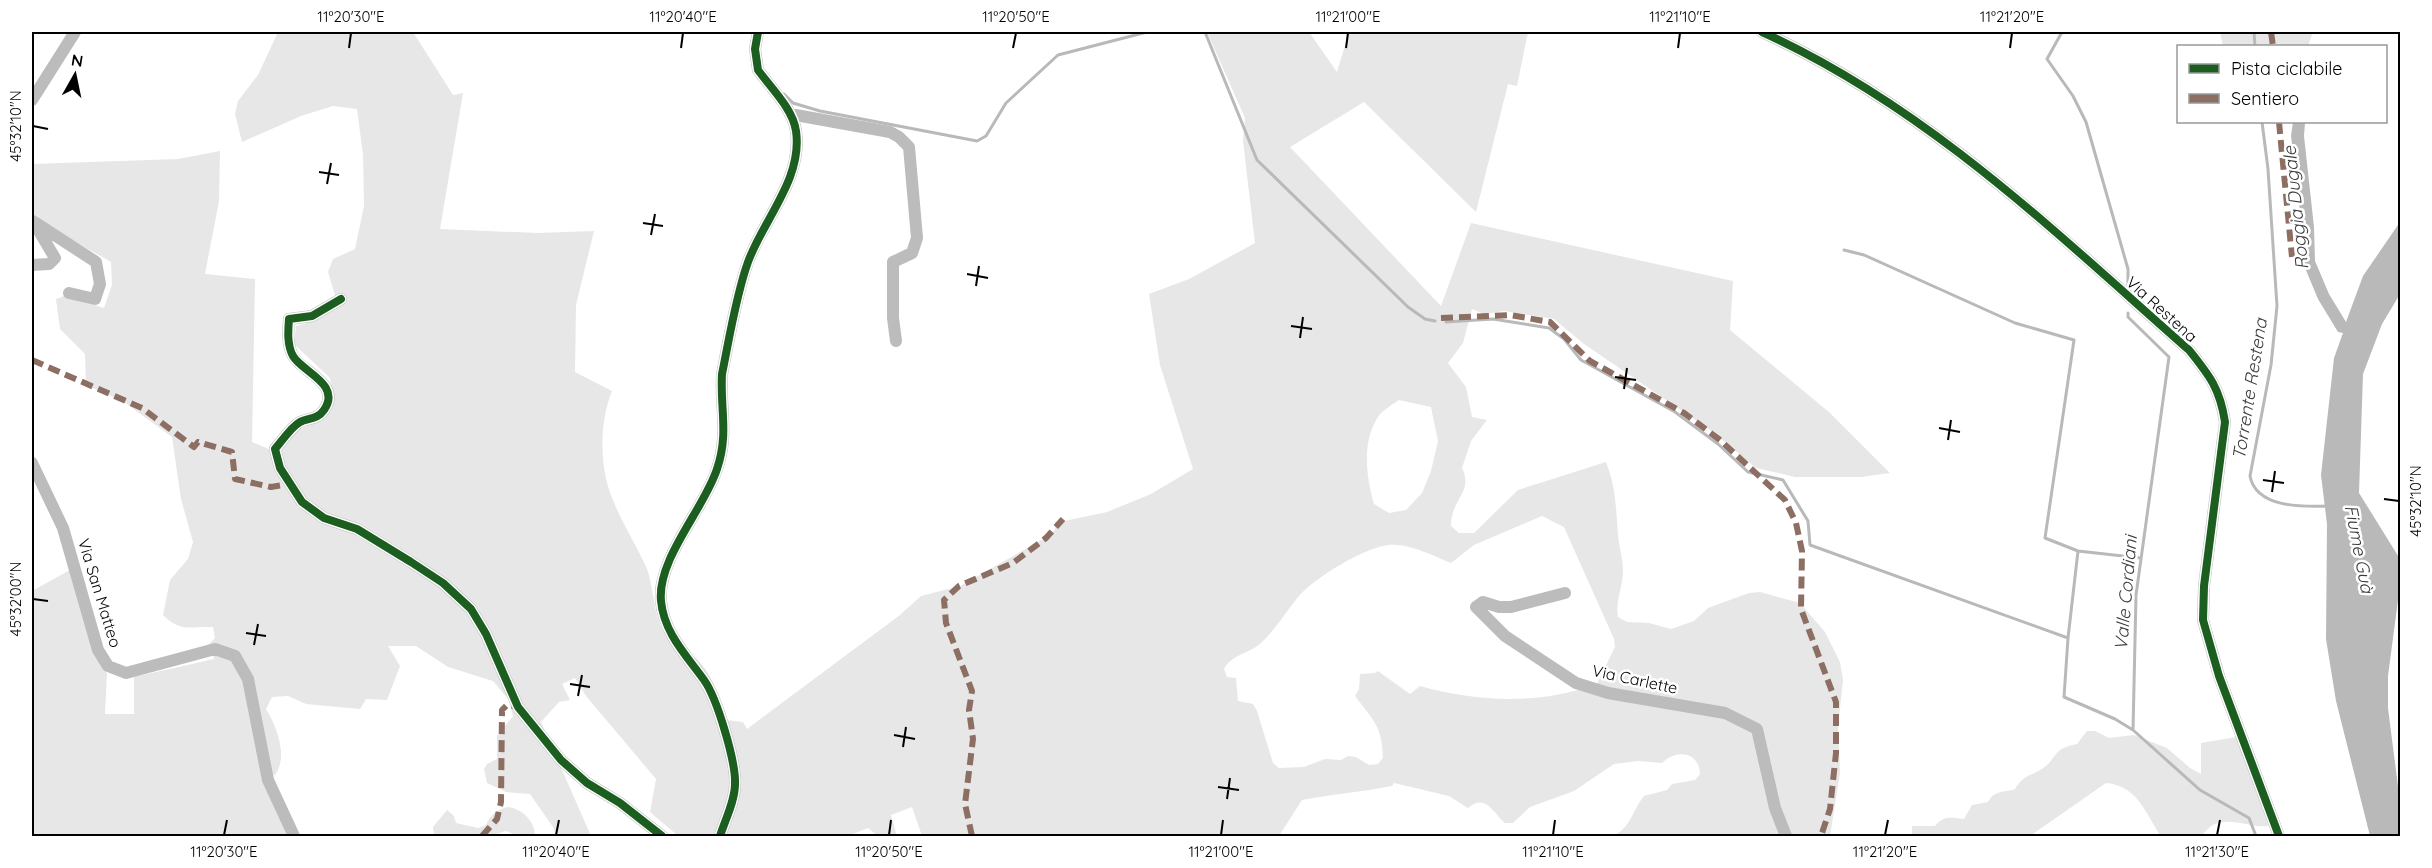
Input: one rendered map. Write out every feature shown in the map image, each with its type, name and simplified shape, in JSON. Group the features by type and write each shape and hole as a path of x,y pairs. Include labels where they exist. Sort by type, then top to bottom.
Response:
{"street":[{"path":"32,100 75,32"},
{"path":"720,837 736,786 735,773 717,701 671,634 663,616 661,586 667,564 708,490 721,455 726,430 721,391 722,374 747,264 787,183 796,158 796,128 790,114 758,70 755,49 758,32"},
{"name":"Via Restena","path":"1762,32 1840,70 1924,124 2189,350 2213,379 2221,396 2225,422 2204,586 2203,620 2219,676 2280,837"},
{"path":"790,114 890,132 909,147 917,238 912,253 893,262 892,318 896,341"},
{"path":"32,265 50,264 55,258 38,233 34,222"},
{"path":"34,222 96,262 100,284 95,299 69,293"},
{"path":"341,299 312,316 289,319 288,338 293,355 303,368 320,378 328,394 325,409 315,418 299,422 275,449 280,468 302,502 324,519 357,529 402,556 443,583 471,609 486,634 518,707 561,760 587,783 620,803 662,837"},
{"name":"Via San Matteo","path":"32,463 63,528 98,650 108,666 126,673 215,649 235,656 248,679 268,780 294,837"},
{"name":"Via Carlette","path":"1565,592 1511,607 1499,607 1483,602 1476,608 1505,636 1576,683 1608,693 1725,713 1757,729 1775,808 1786,837"}],"shaded area":[{"path":"278,32 413,32 453,95 463,93 440,229 537,233 594,231 576,305 575,372 612,391 605,415 602,442 607,483 619,514 647,569 658,619 666,636 672,643 696,658 707,671 719,696 726,720 743,722 747,729 900,615 921,596 960,586 1043,539 1055,530 1055,523 1107,512 1151,494 1193,469 1160,365 1149,294 1189,279 1255,243 1243,141 1245,118 1207,32 1309,32 1337,72 1349,32 1528,32 1517,86 1508,84 1476,212 1364,102 1290,147 1441,306 1471,223 1733,281 1730,330 1830,413 1890,473 1861,477 1795,477 1756,468 1713,432 1584,344 1554,319 1504,311 1484,314 1472,309 1463,343 1448,363 1466,387 1472,417 1487,420 1471,441 1462,468 1465,476 1464,490 1454,508 1451,526 1459,533 1474,533 1518,490 1606,462 1614,489 1623,566 1618,617 1627,622 1649,623 1671,629 1694,621 1708,608 1749,593 1760,592 1800,603 1825,632 1840,662 1843,680 1838,727 1840,773 1830,836 1612,836 1627,824 1644,796 1667,790 1672,784 1695,780 1700,774 1696,761 1680,754 1662,763 1638,761 1614,764 1574,791 1530,807 1513,823 1505,823 1489,806 1484,804 1474,804 1468,808 1449,796 1394,783 1392,786 1302,800 1279,836 922,836 912,807 891,815 897,836 878,836 868,828 848,836 678,836 650,812 656,779 586,696 575,678 562,684 570,700 559,702 541,722 591,836 556,836 553,827 530,794 506,792 487,783 484,769 487,764 497,759 497,736 513,716 509,700 493,681 448,667 416,646 388,646 400,666 387,700 366,699 360,709 306,704 288,696 272,697 266,709 277,732 281,750 279,768 275,775 267,773 295,836 32,836 32,591 79,565 86,585 77,589 107,674 105,714 134,714 134,677 214,659 209,644 215,638 213,627 181,626 169,621 163,615 170,580 188,559 193,542 181,499 172,437 124,402 86,385 85,354 60,329 56,299 64,296 104,308 112,285 111,262 32,217 32,164 178,159 220,151 219,201 205,274 255,279 252,442 269,449 278,460 289,434 321,420 333,398 330,378 294,344 296,326 317,320 338,305 328,272 333,259 355,249 364,206 363,155 357,109 333,106 301,116 242,142 235,114 238,101 258,75","holes":["1399,400 1431,407 1438,441 1431,471 1422,493 1406,510 1389,513 1374,504 1367,470 1367,458 1374,424 1380,414","1542,516 1564,527 1614,639 1615,647 1597,684 1553,695 1509,699 1464,695 1420,686 1410,694 1378,671 1360,674 1359,689 1355,696 1379,731 1383,758 1378,764 1369,765 1356,757 1348,756 1341,760 1325,759 1304,767 1279,768 1273,763 1257,711 1253,704 1238,701 1236,678 1227,677 1224,669 1231,660 1261,643 1306,589 1340,565 1379,547 1405,546 1451,563 1474,545"]},
{"path":"2220,32 2313,32 2308,45 2223,45"},
{"path":"2087,731 2095,731 2109,738 2134,735 2167,748 2190,768 2201,774 2201,743 2236,737 2269,826 2222,822 2213,825 2200,836 2161,836 2140,802 2133,795 2117,785 2106,783 2030,836 1912,836 1912,826 1935,826 1948,818 1964,819 1972,805 1988,802 1996,794 2015,789 2024,779 2046,766 2062,749 2077,744"},
{"path":"508,807 519,810 527,817 533,826 535,836 519,836 506,831 490,836 434,835 433,827 447,810 454,816 456,823 478,828 486,825 495,813"}],"water":[{"name":"Fiume Guà","path":"2293,123 2305,123 2304,136 2314,227 2315,261 2329,294 2346,322 2363,276 2400,222 2400,294 2382,324 2363,374 2359,493 2400,559 2400,585 2388,676 2388,708 2400,802 2400,836 2370,836 2336,701 2326,639 2327,524 2321,475 2334,358 2343,333 2338,332 2318,299 2303,263 2302,228 2291,136"}],"waterway":[{"path":"784,94 793,103 820,111 977,141 986,136 1006,103 1058,55 1147,32"},
{"path":"1205,32 1257,160 1408,307 1425,319 1435,321"},
{"name":"Valle Cordiani","path":"2062,32 2047,59 2073,96 2086,122 2128,269 2128,292"},
{"name":"Torrente Restena","path":"2254,32 2255,45"},
{"name":"Torrente Restena","path":"2262,123 2268,169 2277,306 2271,365 2250,476 2254,487 2271,500 2294,505 2329,506"},
{"path":"1844,250 1864,255 2015,323 2074,340 2045,538 2078,551 2141,558"},
{"name":"Valle Cordiani","path":"2128,313 2128,317 2169,357 2136,595 2133,730 2200,790 2249,818 2256,836"},
{"path":"1446,322 1493,319 1549,328 1564,339 1581,360 1675,412 1718,444 1748,472 1783,480 1808,521 1810,545 2068,638 2064,697 2115,719 2133,730"},
{"path":"2068,638 2078,551"}],"marked path":[{"path":"2271,32 2273,45"},
{"path":"2279,123 2292,257"},
{"path":"1441,318 1510,315 1550,322 1590,361 1684,413 1720,440 1785,500 1796,523 1802,551 1801,609 1836,702 1836,753 1830,809 1821,836"},
{"path":"32,360 142,408 194,447 198,442 232,452 235,479 271,487 290,484"},
{"path":"972,836 965,804 973,739 969,710 972,691 946,623 944,600 959,586 1013,563 1046,538 1063,519"},
{"path":"482,836 497,819 501,802 502,710 507,705 518,707"}],"cycle path":[{"path":"720,836 735,790 729,746 709,689 671,633 661,601 666,568 711,484 721,456 723,444 722,374 740,289 755,246 788,182 797,149 796,131 791,115 758,70 755,49 758,32"},
{"path":"1762,32 1822,62 1934,134 2039,217 2089,261 2189,350 2208,376 2220,400 2225,422 2204,586 2203,620 2219,676 2279,836"},
{"path":"341,299 312,316 289,319 288,333 291,352 298,362 319,379 328,393 328,401 322,413 297,424 275,449 280,468 302,502 324,518 357,529 411,562 443,583 471,609 486,634 518,707 561,760 587,783 620,803 662,836"}],"water label":[{"name":"Roggia Dugale","path":"2296,208"}]}
